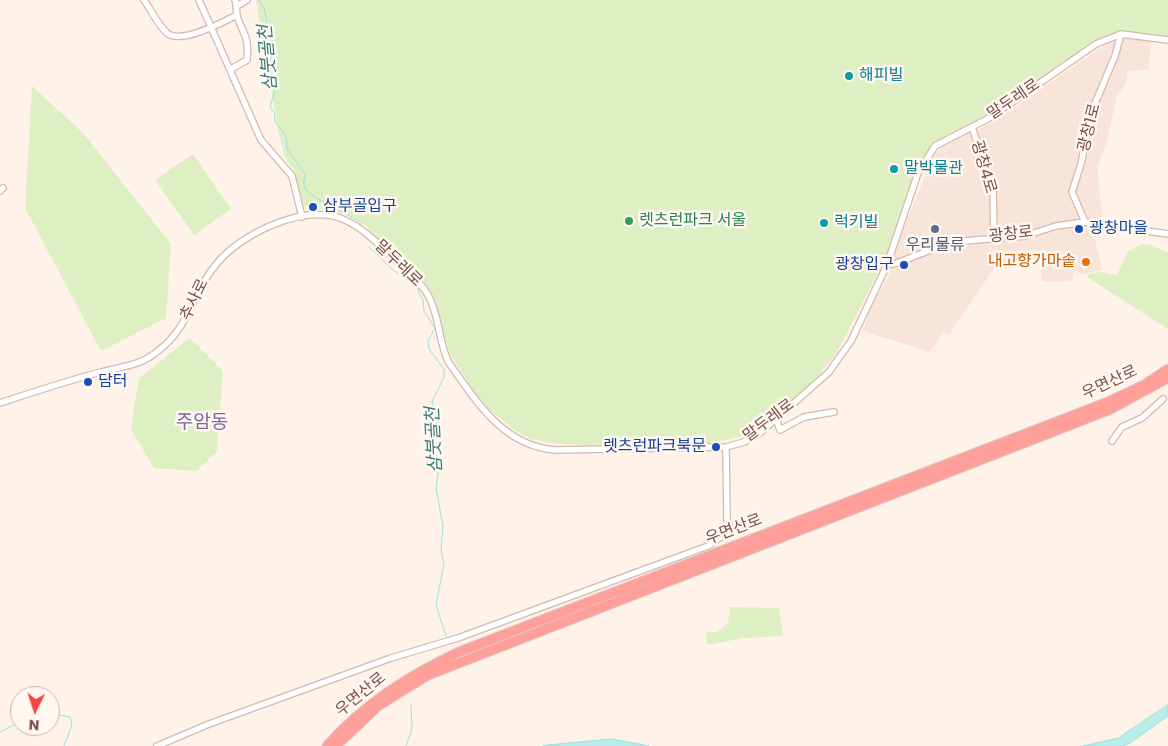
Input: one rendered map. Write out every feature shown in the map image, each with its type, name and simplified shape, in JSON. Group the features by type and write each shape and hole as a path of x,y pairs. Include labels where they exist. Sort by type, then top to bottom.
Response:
{"highway":[{"name":"우면산로","path":"327,746 356,715 375,700 426,667 459,652 1108,402 1144,385 1168,369"},
{"name":"우면산로","path":"336,746 378,706 428,675 1111,409 1146,392 1168,378"}],"street":[{"path":"144,0 166,33 178,37 211,28 237,15"},
{"path":"199,0 261,140 283,162 292,176 302,218"},
{"path":"231,69 247,60 246,36 237,15 236,3 247,0"},
{"name":"말두레로","path":"302,218 323,214 349,222 365,233 416,280 427,294 435,310 449,363 488,417 511,435 541,449 555,450 726,447 744,442 776,419 829,372 846,349 887,265 918,174 935,146 991,116 1096,44 1121,34 1168,40"},
{"name":"광창1로","path":"1086,222 1072,192 1083,155 1091,113 1121,34"},
{"name":"광창4로","path":"972,127 993,192 994,237"},
{"name":"추사로","path":"0,403 50,386 132,366 154,354 181,329 202,282 226,254 264,228 302,218"},
{"name":"광창로","path":"887,265 951,242 1024,236 1056,226 1086,222 1168,234"},
{"path":"1112,441 1122,427 1142,418 1163,399"},
{"path":"776,419 780,430 804,418 834,412"},
{"path":"157,746 214,722 391,658 436,646 708,546 731,530 727,521 726,447"}],"shaded area":[{"name":"광창마을","path":"1121,39 1151,40 1149,70 1128,71 1126,84 1117,95 1107,141 1097,168 1103,221 1101,228 1091,226 1103,270 1082,274 1074,272 1072,281 1048,282 1042,281 1040,255 999,261 949,335 943,333 930,352 863,331 871,305 890,275 894,251 934,155 943,146 995,121 1099,49"}],"green space":[{"name":"렛츠런파크 서울","path":"256,0 1168,0 1168,37 1120,32 1095,44 989,114 935,142 925,156 888,254 837,352 819,375 764,426 741,437 710,443 580,445 551,443 529,438 516,431 481,403 450,354 431,293 421,277 393,254 366,226 352,217 335,211 304,206 293,169 285,158 279,135"},
{"path":"32,86 84,134 171,244 166,318 101,351 25,208"},
{"path":"193,154 231,209 194,235 155,180"},
{"path":"1142,244 1151,245 1168,253 1168,329 1087,277 1089,274 1101,272 1117,275 1128,251"},
{"path":"190,338 223,371 217,451 197,471 154,468 131,429 139,378"},
{"path":"730,607 779,608 783,636 744,638 707,645 706,632 717,632 728,623"}],"water":[{"path":"1168,705 1168,716 1130,743 1123,746 1083,746 1118,738"},
{"path":"612,739 649,746 542,746 548,745"}],"waterway":[{"name":"삼붓골천","path":"259,0 264,8 267,21 264,33 271,56 268,69 269,79 275,91 270,107 274,112 275,122 286,136 287,149 305,174 304,184 307,190 321,201 362,224"},
{"name":"삼붓골천","path":"369,247 392,269 417,288 423,300 424,311 435,328 428,341 429,349 444,369 444,377 432,402 438,427 433,445 438,473 436,488 443,526 441,550 444,564 436,605 446,636"},
{"name":"삼붓골천","path":"406,746 412,729 411,705"},
{"path":"60,715 70,717 72,725 64,746"},
{"path":"0,732 10,727"}],"place":[{"name":"해피빌","path":"849,76"},
{"name":"말박물관","path":"894,169"},
{"name":"삼부골입구","path":"313,207"},
{"name":"렛츠런파크 서울","path":"629,221"},
{"name":"럭키빌","path":"824,223"},
{"name":"우리물류","path":"935,229"},
{"name":"광창마을","path":"1079,229"},
{"name":"내고향가마솥","path":"1086,262"},
{"name":"광창입구","path":"904,265"},
{"name":"담터","path":"88,382"},
{"name":"렛츠런파크북문","path":"716,447"}],"district":[{"name":"주암동","path":"202,423"}]}
